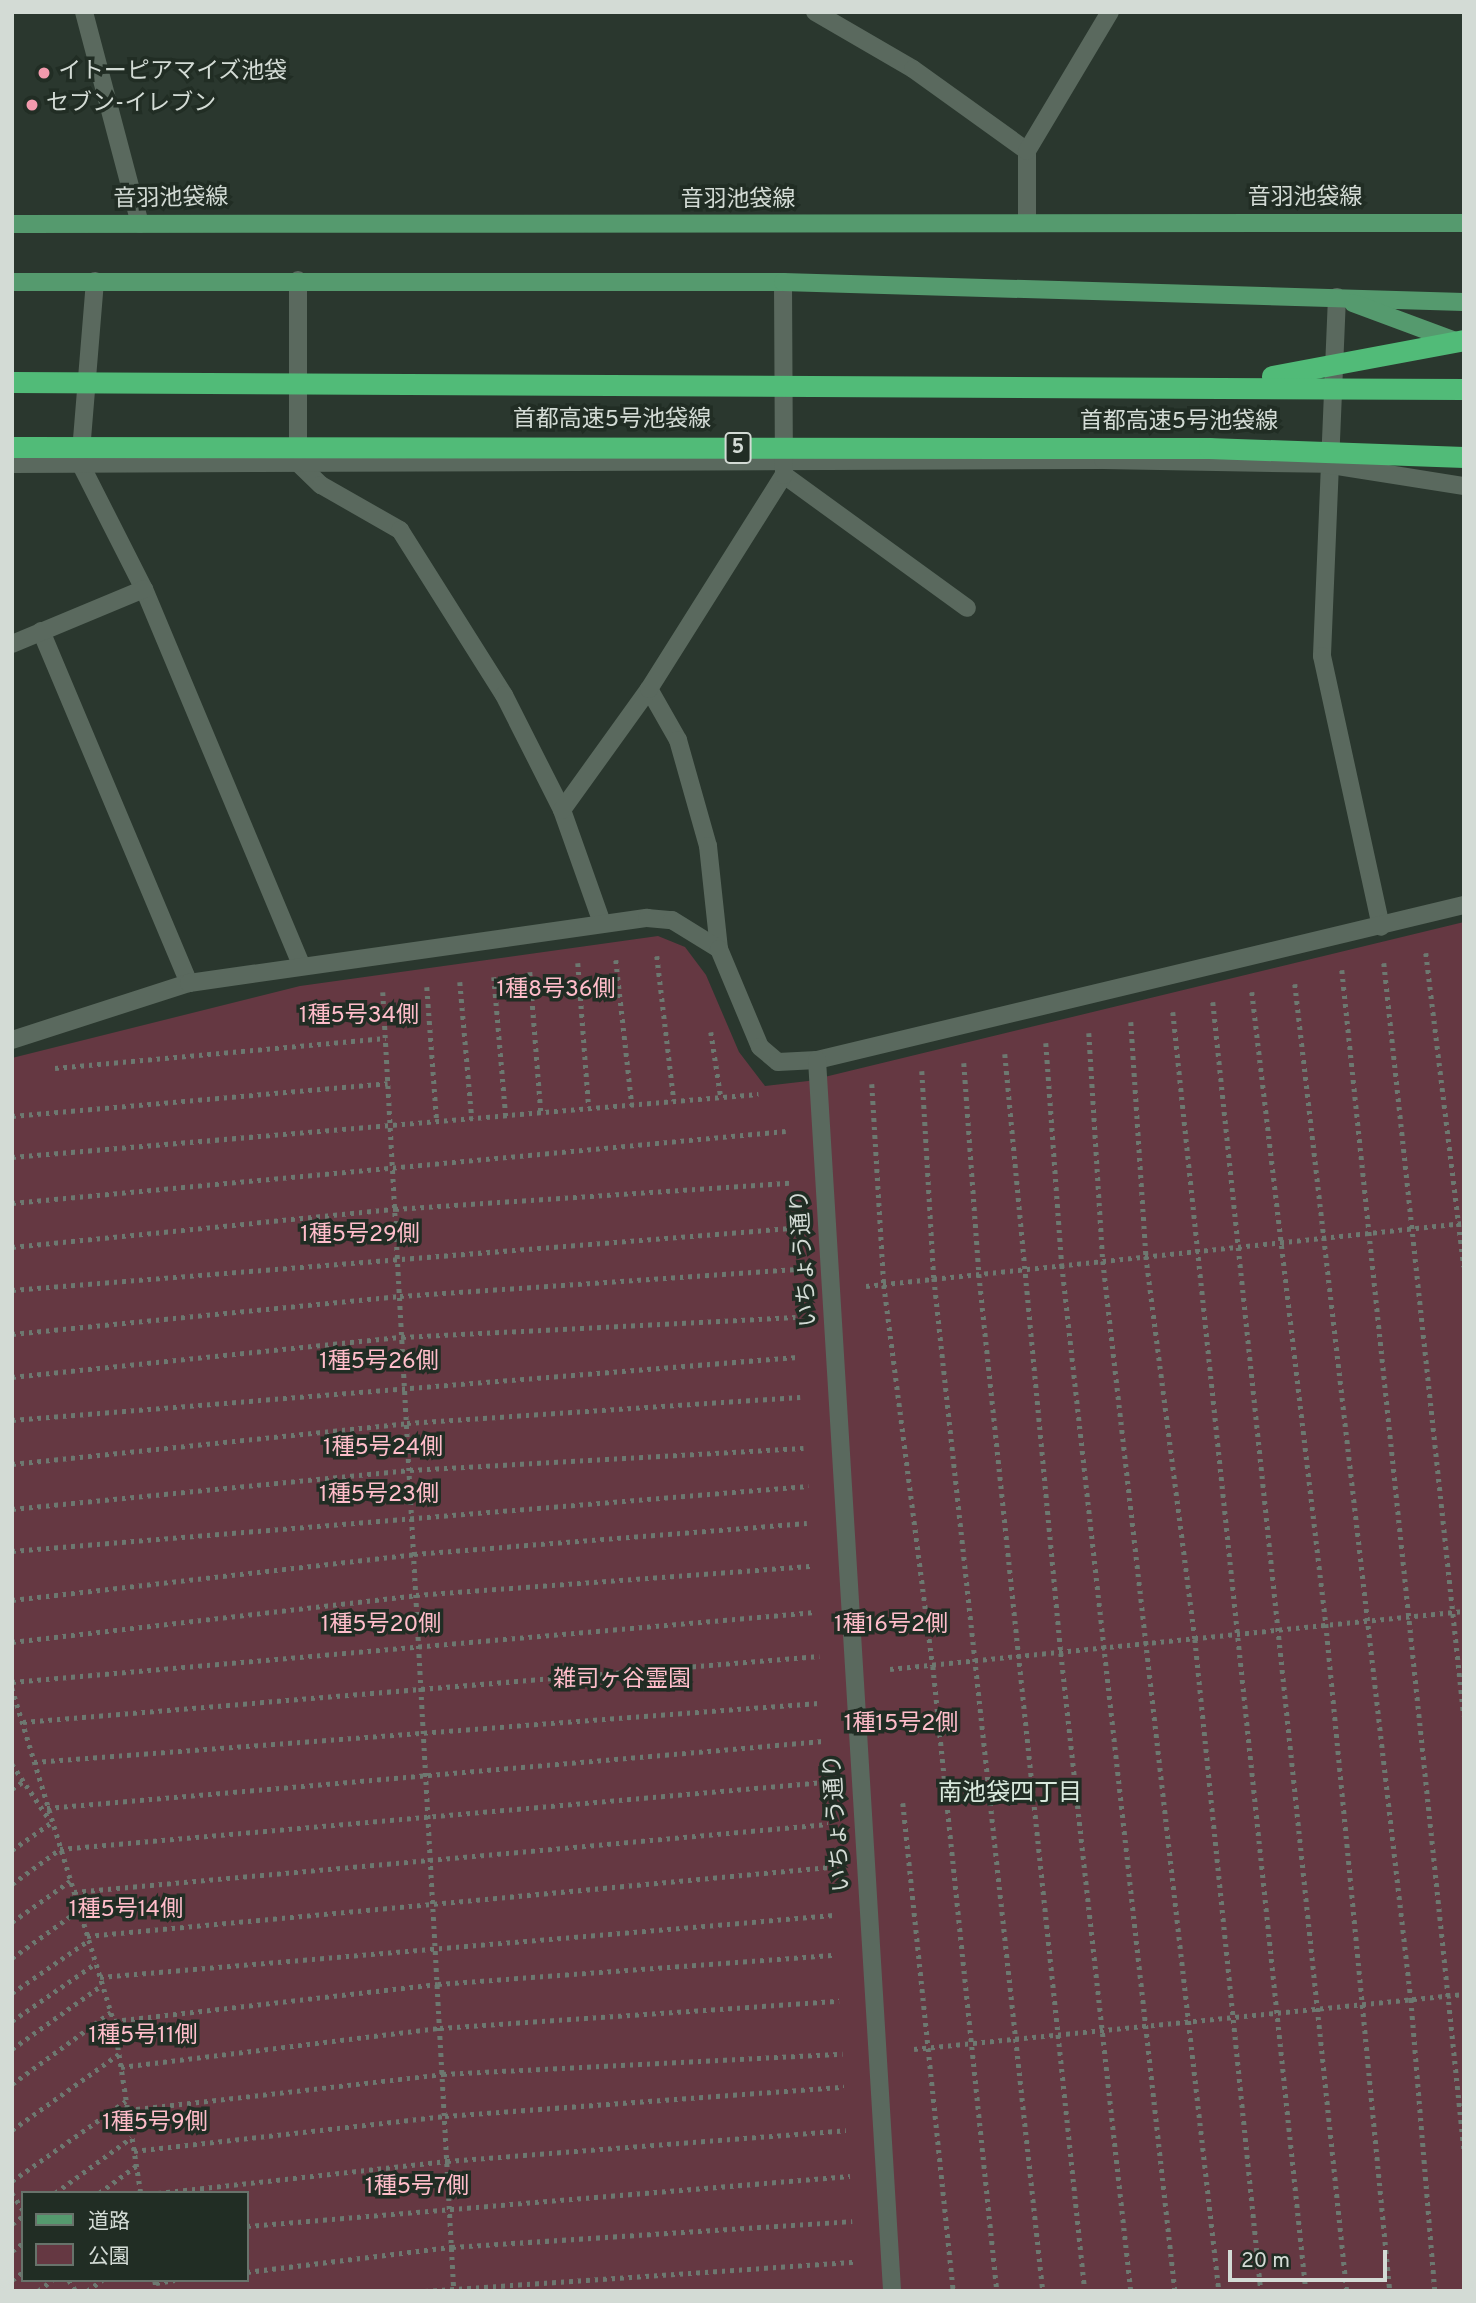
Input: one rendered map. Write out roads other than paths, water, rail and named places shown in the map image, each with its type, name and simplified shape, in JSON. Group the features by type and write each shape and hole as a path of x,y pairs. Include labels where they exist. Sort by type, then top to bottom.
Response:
{"highway":[{"path":"1228,384 1464,342"},
{"name":"首都高速5号池袋線","path":"12,382 1228,384 1464,389"},
{"name":"首都高速5号池袋線","path":"12,447 1209,448 1464,457"}],"main road":[{"name":"音羽池袋線","path":"12,225 1027,221 1464,223"},
{"path":"12,282 783,282 1464,302"},
{"path":"1336,297 1464,342"}],"street":[{"path":"84,12 140,225"},
{"path":"815,12 913,69 1027,150"},
{"path":"1027,221 1027,150 1110,12"},
{"path":"298,280 298,463 321,485 400,530 504,695 562,810 602,923"},
{"path":"95,281 80,463 144,589 301,964"},
{"path":"562,810 649,689 784,468 783,282"},
{"path":"1336,297 1325,464 1322,656 1381,927"},
{"path":"12,464 298,463 784,468 1325,464 1464,486"},
{"path":"784,468 967,608"},
{"path":"12,644 144,589"},
{"path":"41,631 189,983"},
{"path":"649,689 678,740 708,846 719,949 760,1047 778,1062 817,1060 1464,905"},
{"path":"12,1040 189,983 301,964 602,923 673,920 719,949"},
{"name":"いちょう通り","path":"817,1060 830,1267 834,1290 855,1653 855,1700 892,2291"}],"place":[{"name":"イトーピアマイズ池袋","path":"44,73"},
{"name":"セブン-イレブン","path":"32,105"}],"district":[{"name":"南池袋四丁目","path":"1010,1795"}],"park label":[{"name":"1種8号36側","path":"556,991"},
{"name":"1種5号34側","path":"359,1017"},
{"name":"1種5号29側","path":"360,1236"},
{"name":"1種5号26側","path":"379,1363"},
{"name":"1種5号24側","path":"383,1449"},
{"name":"1種5号23側","path":"379,1496"},
{"name":"1種5号20側","path":"381,1626"},
{"name":"1種16号2側","path":"891,1626"},
{"name":"雑司ヶ谷霊園","path":"622,1681"},
{"name":"1種15号2側","path":"901,1725"},
{"name":"1種5号14側","path":"126,1911"},
{"name":"1種5号11側","path":"143,2037"},
{"name":"1種5号9側","path":"155,2124"},
{"name":"1種5号7側","path":"417,2188"}]}
